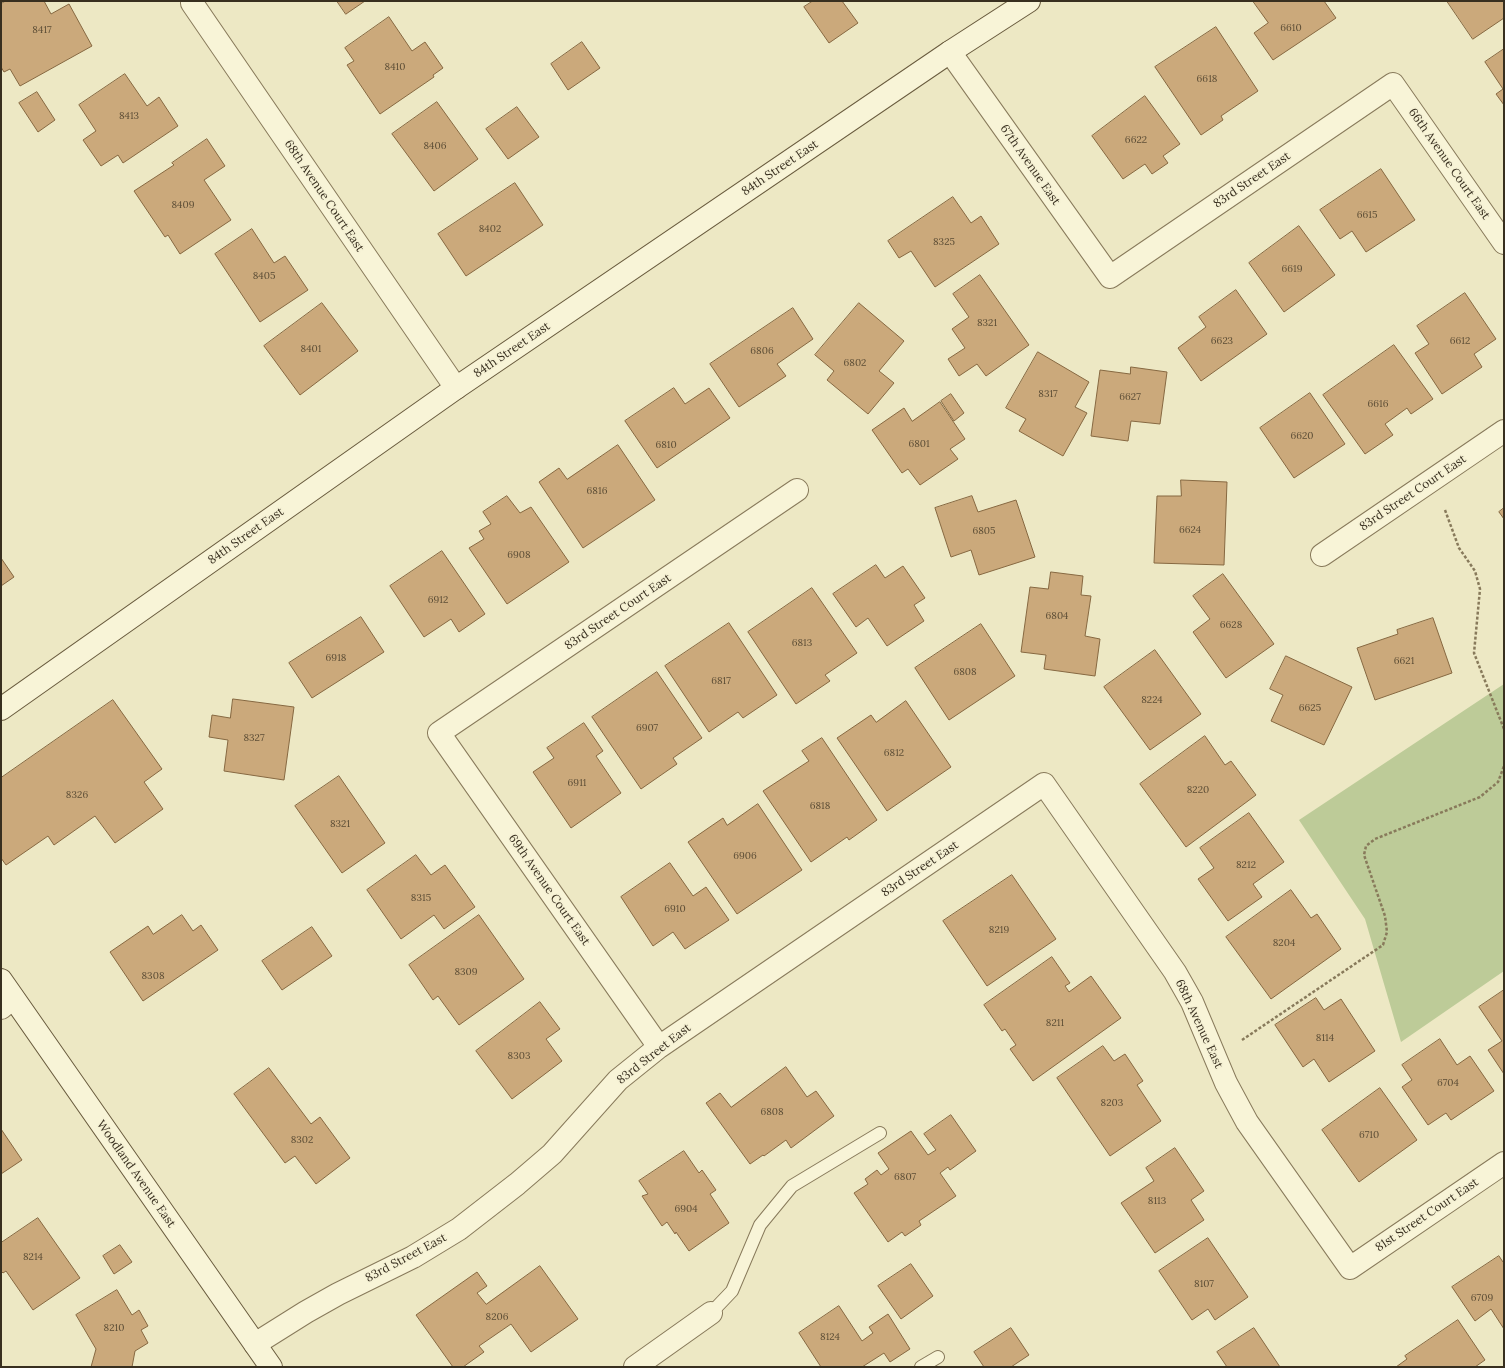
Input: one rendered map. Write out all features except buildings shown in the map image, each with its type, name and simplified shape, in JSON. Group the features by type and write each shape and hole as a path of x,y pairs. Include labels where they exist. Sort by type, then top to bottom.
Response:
{"street":[{"name":"84th Street East","path":"1,708 456,388 950,52 1029,1"},
{"name":"68th Avenue Court East","path":"192,3 456,388"},
{"name":"67th Avenue East","path":"950,52 1110,277"},
{"name":"83rd Street East","path":"1110,277 1393,84"},
{"name":"66th Avenue Court East","path":"1393,84 1504,243"},
{"name":"83rd Street Court East","path":"1322,555 1504,431"},
{"name":"83rd Street Court East","path":"439,733 797,490"},
{"name":"69th Avenue Court East","path":"439,733 659,1047"},
{"name":"83rd Street East","path":"255,1344 318,1305 413,1257 459,1229 517,1184 552,1154 618,1080 659,1047 1044,784"},
{"name":"68th Avenue East","path":"1044,784 1175,972 1192,1002 1226,1083 1247,1122 1350,1268"},
{"name":"Woodland Avenue East","path":"1,980 7,1003 271,1367"},
{"name":"81st Street Court East","path":"1350,1268 1504,1163"},
{"path":"635,1367 711,1313"}],"lane":[{"path":"711,1313 732,1291 760,1224 792,1186 880,1133"},
{"path":"921,1367 938,1357"}],"path":[{"path":"1445,510 1459,548 1475,571 1480,589 1474,653 1504,729"},
{"path":"1242,1040 1383,945 1387,932 1385,916 1364,855 1366,846 1374,839 1480,797 1498,782 1504,766"}],"green space":[{"path":"1504,684 1504,971 1401,1042 1365,919 1299,820"}]}
